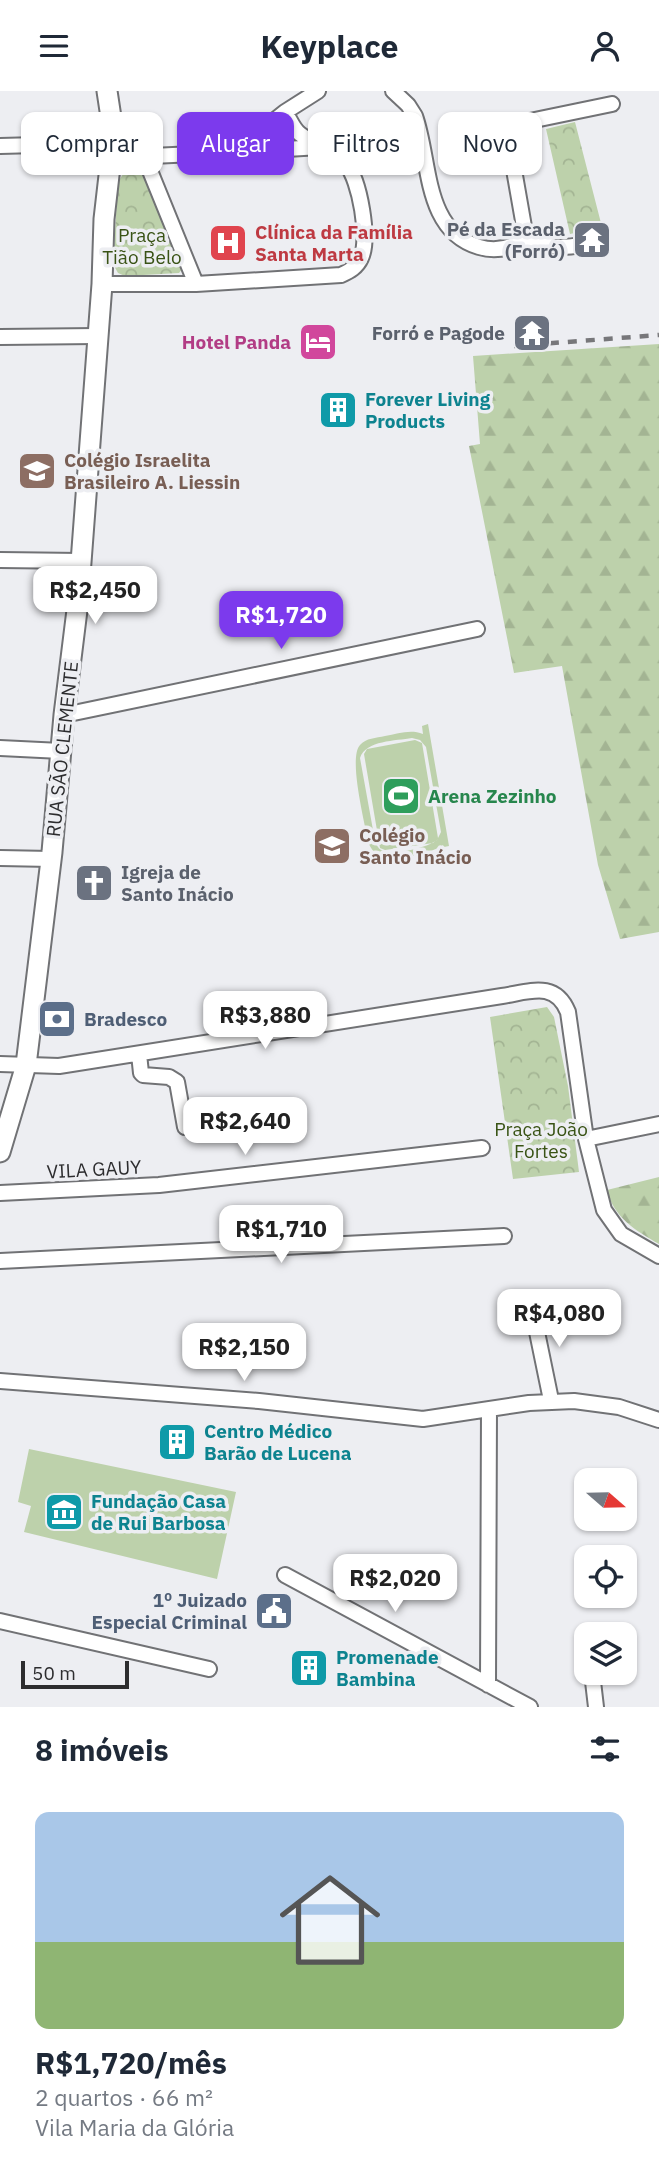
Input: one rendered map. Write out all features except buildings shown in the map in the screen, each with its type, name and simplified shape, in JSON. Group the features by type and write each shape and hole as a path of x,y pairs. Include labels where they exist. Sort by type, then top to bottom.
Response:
{"main road":[{"name":"RUA SÃO CLEMENTE","path":"107,91 109,112"},
{"name":"RUA SÃO CLEMENTE","path":"0,1152 26,1065 51,859 81,561 109,175"}],"street":[{"path":"285,112 318,91"},
{"path":"393,91 415,116 437,209 450,229 459,237 484,248 510,247 526,238"},
{"path":"526,238 510,147 513,133 525,122 612,104"},
{"path":"294,127 308,138"},
{"path":"0,146 21,147"},
{"path":"153,175 196,284"},
{"path":"102,284 196,284 341,275 358,263 365,241 352,175"},
{"path":"526,238 552,248 581,245"},
{"path":"0,337 97,336"},
{"path":"0,560 81,561"},
{"path":"64,715 477,629"},
{"path":"0,748 61,751"},
{"path":"0,858 51,859"},
{"path":"0,1064 59,1066 502,996 543,990 555,993 562,1000 569,1019 586,1139 598,1192 608,1219 621,1234 659,1256"},
{"path":"139,1054 143,1075 169,1077 177,1082 185,1127"},
{"path":"586,1139 659,1124"},
{"name":"VILA GAUY","path":"0,1193 159,1185 482,1148"},
{"path":"0,1261 503,1236"},
{"path":"541,1310 537,1332 551,1401"},
{"path":"0,1381 259,1401 423,1419 551,1401 584,1402 619,1407 659,1420"},
{"path":"488,1685 489,1409"},
{"path":"285,1575 530,1707"},
{"path":"0,1621 209,1669"},
{"path":"593,1685 596,1707"}],"green space":[{"path":"575,122 602,227 570,234 546,129"},
{"name":"Praça Tião Belo","path":"122,175 144,175 162,212 183,268 179,273 125,276 118,273 113,264 118,182"},
{"path":"659,344 659,932 620,939 598,865 562,666 514,673 469,446 480,444 473,356"},
{"name":"Arena Zezinho","path":"428,724 449,846 443,845 431,851 405,857 383,858 374,852 368,842 356,776 357,752 362,743 371,739 409,732 423,734 422,726","holes":["412,738 420,740 426,747 441,832 438,838 422,743 415,740 367,749 364,754 380,848 385,850 432,843 392,852 382,851 379,848 375,841 360,758 363,752 368,748 382,742"]},
{"name":"Praça João Fortes","path":"547,1007 554,1017 568,1086 579,1172 513,1179 490,1017"},
{"path":"659,1177 659,1244 620,1216 607,1190"},
{"path":"29,1449 236,1492 217,1579 24,1532 31,1506 18,1502"}],"railway":[{"path":"514,346 659,335"}],"place":[{"name":"Pé da Escada (Forró)","path":"592,240"},
{"name":"Clínica da Família Santa Marta","path":"228,243"},
{"name":"Forró e Pagode","path":"532,333"},
{"name":"Hotel Panda","path":"318,342"},
{"name":"Forever Living Products","path":"338,410"},
{"name":"Colégio Israelita Brasileiro A. Liessin","path":"37,471"},
{"name":"Arena Zezinho","path":"401,796"},
{"name":"Colégio Santo Inácio","path":"332,846"},
{"name":"Igreja de Santo Inácio","path":"94,883"},
{"name":"Bradesco","path":"57,1019"},
{"name":"Centro Médico Barão de Lucena","path":"177,1442"},
{"name":"Fundação Casa de Rui Barbosa","path":"64,1512"},
{"name":"1º Juizado Especial Criminal","path":"274,1611"},
{"name":"Promenade Bambina","path":"309,1668"}]}
